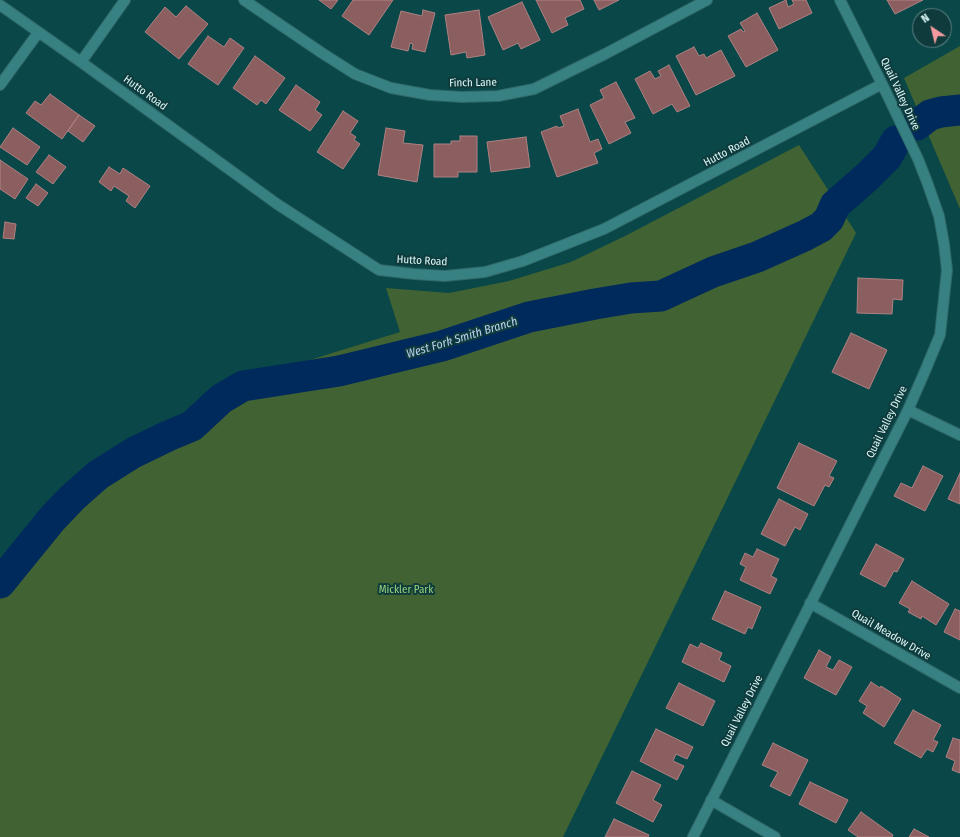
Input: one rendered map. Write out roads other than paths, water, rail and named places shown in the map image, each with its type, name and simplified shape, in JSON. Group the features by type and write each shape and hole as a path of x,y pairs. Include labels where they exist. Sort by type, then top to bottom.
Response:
{"street":[{"path":"81,62 125,0"},
{"name":"Finch Lane","path":"244,0 322,53 356,74 391,88 430,95 462,97 498,96 534,88 605,54 707,0"},
{"name":"Quail Valley Drive","path":"693,837 908,410 940,335 947,270 939,216 918,159 840,0"},
{"name":"Hutto Road","path":"0,5 277,204 379,270 414,274 445,276 485,272 523,261 604,229 882,84"},
{"path":"0,85 38,33"},
{"path":"908,410 960,435"},
{"name":"Quail Meadow Drive","path":"810,603 960,688"},
{"path":"711,800 775,837"}],"waterway":[{"name":"West Fork Smith Branch","path":"917,125 930,115 960,110"},
{"name":"West Fork Smith Branch","path":"0,583 52,519 72,498 98,475 133,453 192,426 221,399 243,386 339,371 442,346 529,317 631,298 661,296 713,272 757,257 821,227 829,219 835,205 887,157 896,141"}],"park label":[{"name":"Mickler Park","path":"406,590"}]}
